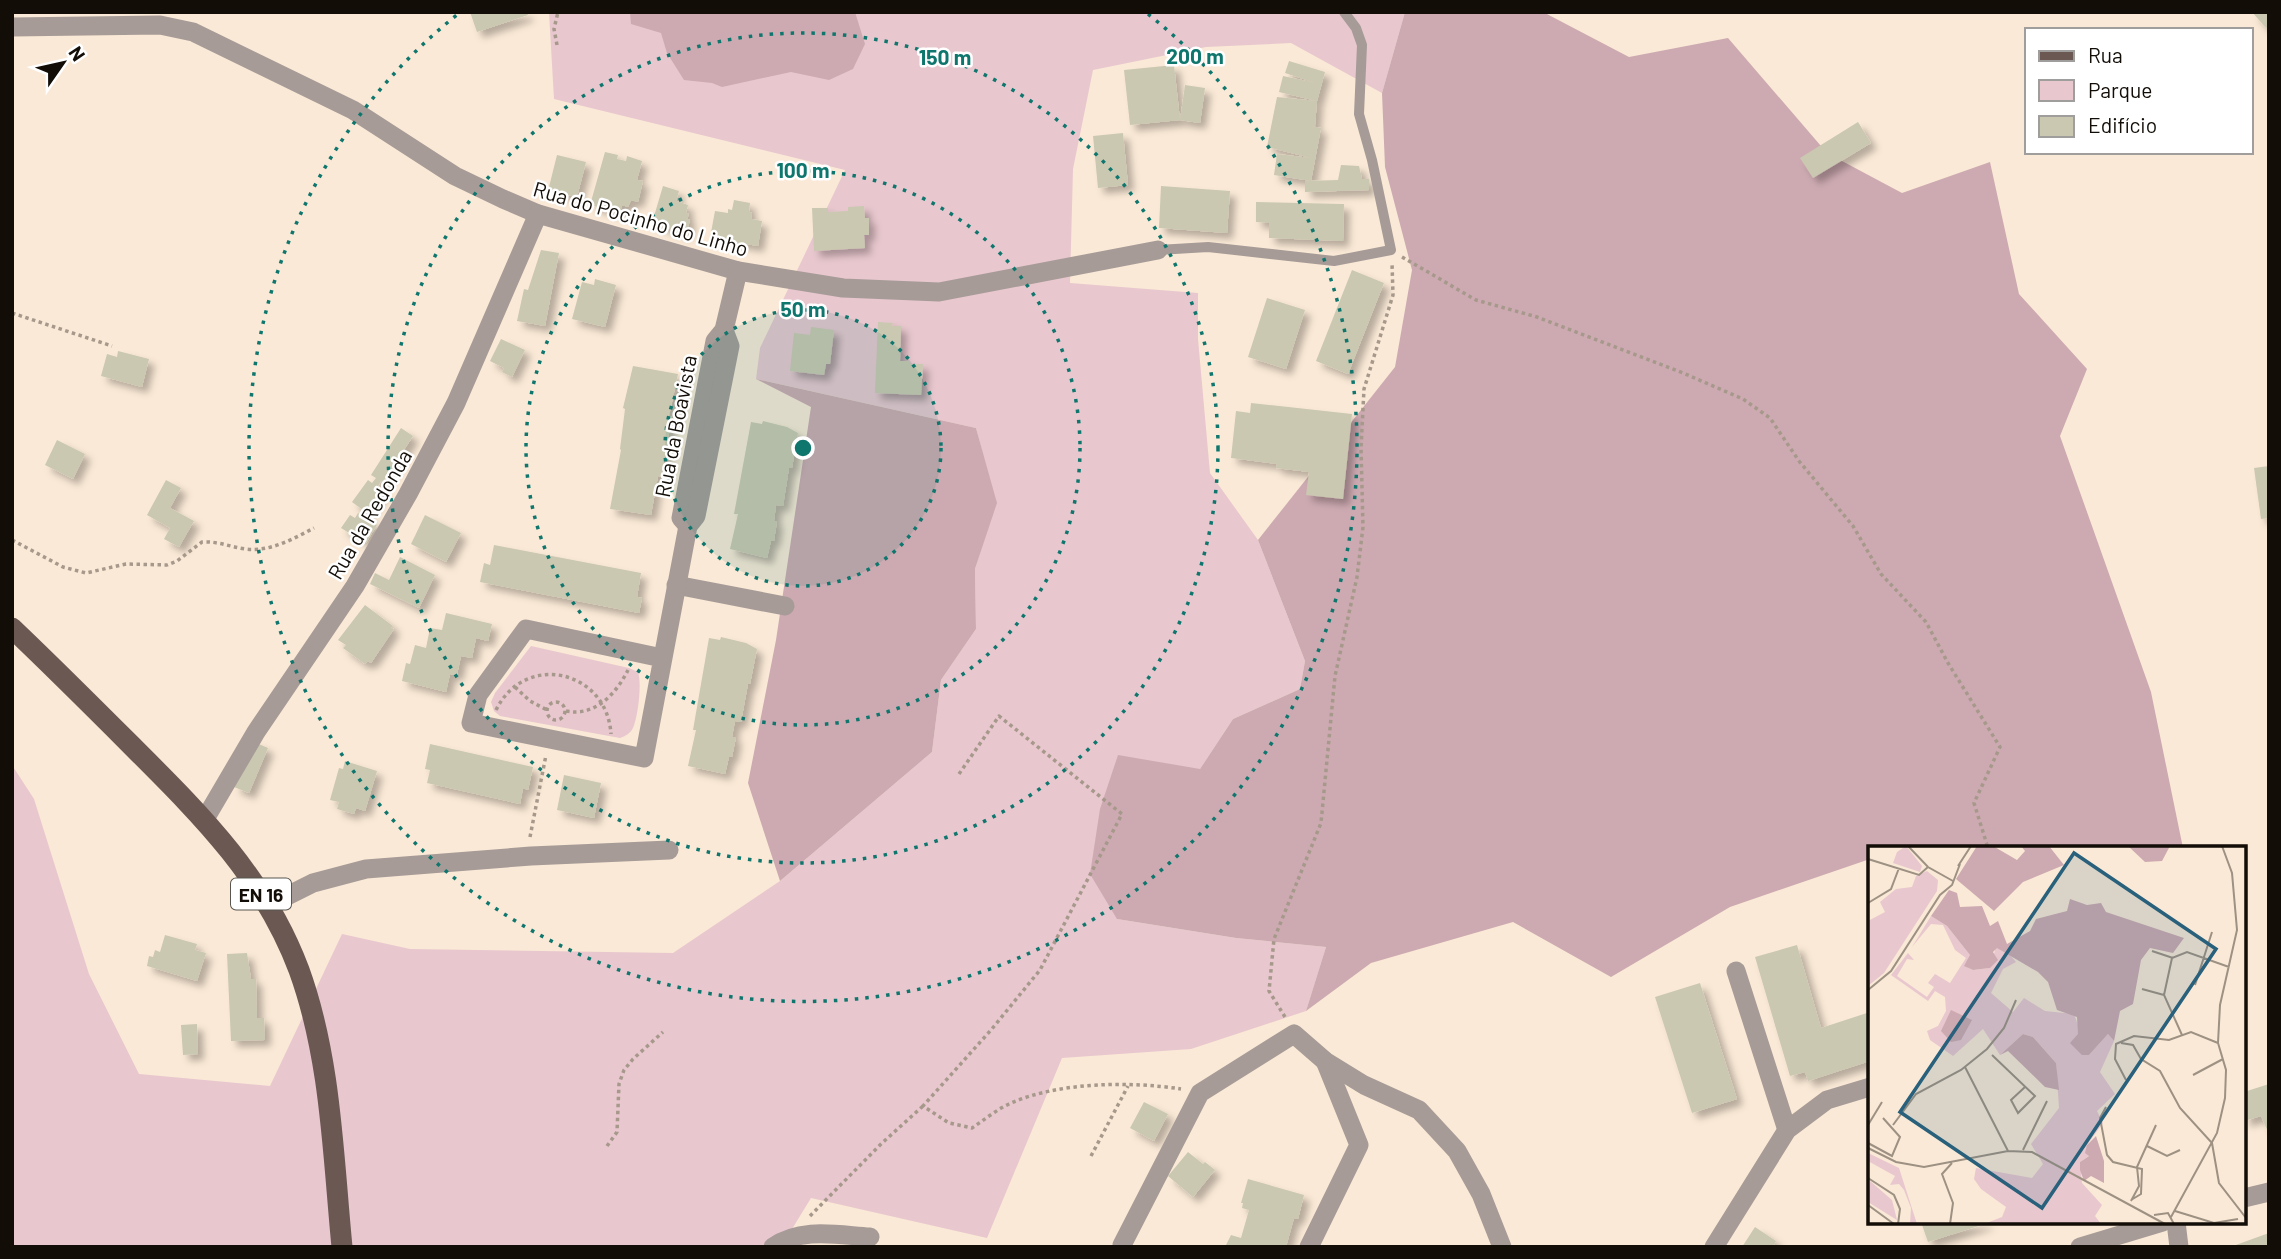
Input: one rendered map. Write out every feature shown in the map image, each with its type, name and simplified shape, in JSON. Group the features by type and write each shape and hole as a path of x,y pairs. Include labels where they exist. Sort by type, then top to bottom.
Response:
{"main road":[{"name":"EN 16","path":"12,628 205,819 234,855 267,906 299,970 324,1063 342,1247"}],"street":[{"name":"Rua do Pocinho do Linho","path":"19,27 160,25 193,32 353,110 455,176 538,214 738,271 843,288 939,292 1158,250"},
{"name":"Rua da Redonda","path":"205,819 256,732 355,586 408,494 456,403 538,214"},
{"name":"Rua da Boavista","path":"549,739 645,758 688,526 696,516 730,346 723,330 738,271"},
{"path":"676,586 785,606"},
{"path":"549,739 471,723 478,695 526,629 662,658"},
{"path":"267,906 313,883 366,869 526,856 669,850"},
{"path":"1736,971 1787,1130"},
{"path":"1122,1245 1200,1093 1294,1034 1325,1060 1364,1085 1419,1110 1457,1151 1481,1194 1502,1247"},
{"path":"1309,1247 1359,1145 1325,1060"},
{"path":"1714,1247 1787,1130 1828,1100 1868,1088"},
{"path":"2246,1198 2269,1192"},
{"path":"2080,1247 2156,1224"},
{"path":"2176,1224 2179,1247"},
{"path":"773,1247 782,1240 802,1233 870,1237"}],"lane":[{"path":"1158,250 1208,247 1334,261 1391,250 1372,160 1359,114 1362,45 1356,27 1344,12"}],"path":[{"path":"557,45 554,30 558,12"},
{"path":"1391,250 1476,300 1537,317 1683,373 1744,399 1770,418 1799,461 1853,526 1881,574 1926,622 2000,747 1974,803 1987,846"},
{"path":"1294,1034 1269,991 1273,939 1321,823 1335,676 1357,577 1363,527 1361,448 1364,388 1393,295 1391,250"},
{"path":"12,313 112,346"},
{"path":"12,540 62,567 86,573 126,564 167,565 177,561 202,542 228,543 259,549 289,541 314,528"},
{"path":"566,711 586,711 602,703 618,689 629,668"},
{"path":"495,712 515,687 534,676 555,674 581,682 602,703 608,717 611,736"},
{"path":"515,687 530,701 547,710 550,718 555,720 564,717 566,711 562,703 556,702 550,704 547,710"},
{"path":"808,1217 923,1106 1040,970 1122,814 999,716 959,775"},
{"path":"526,856 549,739"},
{"path":"607,1146 617,1132 618,1093 624,1070 663,1032"},
{"path":"1091,1156 1128,1086"},
{"path":"923,1106 949,1123 972,1128 1009,1104 1056,1090 1159,1086 1200,1093"}],"green space":[{"path":"549,12 1405,12 1382,93 1291,43 1206,47 1093,70 1073,169 1070,283 1198,293 1198,339 1210,473 1258,540 1305,661 1300,689 1233,719 1200,769 1117,919 1236,938 1326,947 1306,1011 1191,1049 1062,1058 987,1238 811,1198 781,1247 12,1247 12,765 34,799 89,974 139,1074 270,1086 342,934 410,949 673,953 780,881 932,752 941,680 976,629 975,569 996,503 976,428 756,379 760,348 845,170 554,99"},
{"path":"531,646 638,672 639,700 635,723 630,732 620,738 500,716 494,711 491,702 495,693"}],"shaded area":[{"path":"630,12 855,12 865,44 853,69 829,80 791,72 722,87 712,83 684,80 667,53 661,33 631,24"},
{"path":"1405,12 1543,12 1629,57 1728,38 1827,153 1902,193 1990,162 2019,294 2087,369 2060,436 2151,692 2183,846 1868,846 1868,860 1730,907 1611,977 1513,922 1371,963 1306,1011 1326,947 1236,938 1117,919 1090,874 1100,809 1118,755 1200,769 1233,719 1300,689 1305,661 1258,540 1395,367 1412,270 1385,167 1382,93"},
{"path":"756,379 976,428 997,503 975,569 976,629 941,680 932,752 780,881 748,783 776,640 811,407"}],"building":[{"path":"470,12 527,12 528,15 477,32"},
{"path":"2252,12 2269,12 2269,26 2266,28"},
{"path":"1289,61 1325,72 1317,101 1279,92 1283,76 1316,83 1285,73"},
{"path":"1174,65 1180,120 1130,125 1124,70"},
{"path":"1185,85 1205,88 1200,123 1180,120"},
{"path":"1277,97 1317,101 1315,126 1306,125 1321,128 1311,181 1274,175 1277,154 1311,158 1267,147"},
{"path":"1858,122 1871,143 1813,178 1800,158"},
{"path":"1123,133 1128,185 1098,188 1093,136"},
{"path":"605,152 618,155 617,159 626,161 627,156 642,161 637,180 643,181 638,202 631,200 628,207 622,205 620,213 590,205"},
{"path":"557,155 586,162 577,197 548,191"},
{"path":"1341,165 1359,166 1362,179 1369,179 1369,190 1305,192 1305,181 1338,180"},
{"path":"663,186 679,191 676,201 688,205 686,213 689,214 687,219 690,220 686,234 652,223"},
{"path":"1161,186 1230,191 1227,233 1159,228"},
{"path":"734,200 750,203 751,219 762,221 758,246 710,238 715,211 728,213 728,209 732,210"},
{"path":"1256,202 1344,204 1343,241 1269,238 1269,223 1256,222"},
{"path":"864,206 865,218 869,218 869,235 864,235 865,248 814,251 812,208 828,208 828,212 848,211 848,207"},
{"path":"541,250 559,253 545,326 517,321 524,289 528,290"},
{"path":"1352,270 1384,283 1348,374 1316,361"},
{"path":"595,279 616,285 605,327 572,319 582,282 594,285"},
{"path":"1267,298 1305,310 1286,369 1248,357"},
{"path":"878,322 901,326 900,361 923,364 921,395 875,393"},
{"path":"811,327 834,330 830,364 826,364 824,375 790,371 794,333 810,335"},
{"path":"501,339 525,350 512,377 502,372 504,368 490,361"},
{"path":"118,351 149,359 142,387 101,376 107,354 117,357"},
{"path":"633,366 678,374 661,477 658,476 651,515 610,509 621,450 623,408"},
{"path":"1251,403 1352,414 1343,499 1306,495 1309,472 1276,468 1277,464 1231,458 1236,411 1250,413"},
{"path":"763,421 787,427 798,433 783,506 776,505 774,541 771,541 767,558 730,549 738,514 734,514 751,422 762,424"},
{"path":"401,428 413,436 378,486 384,490 367,513 352,502 368,480 372,483 376,478 371,475"},
{"path":"57,440 85,454 73,479 45,465"},
{"path":"2269,466 2269,518 2261,519 2254,468"},
{"path":"166,480 181,488 170,508 194,521 179,547 164,539 170,528 147,515"},
{"path":"358,513 377,525 366,543 341,528 350,515 355,518"},
{"path":"425,515 461,533 446,562 411,544"},
{"path":"494,545 641,573 637,597 642,598 639,613 480,582 484,563 490,565"},
{"path":"400,557 435,575 419,608 370,584 375,573 389,580"},
{"path":"365,605 394,629 371,663 368,661 365,664 343,648 346,645 338,640"},
{"path":"446,613 492,624 488,641 476,638 472,658 461,656 457,675 450,674 446,692 402,681 406,663 410,664 415,645 426,648 430,628 442,630"},
{"path":"721,637 746,643 757,649 741,722 735,721 732,737 736,737 725,774 688,766 709,638 720,640"},
{"path":"254,742 268,748 249,793 234,787"},
{"path":"430,744 533,767 528,790 523,788 520,804 427,783 430,770 425,769"},
{"path":"345,761 377,771 365,811 356,808 354,814 337,809 339,802 330,800 339,768 343,769"},
{"path":"564,775 601,783 594,818 557,810"},
{"path":"165,935 197,944 195,950 206,953 197,981 147,966 149,956 153,957 155,950 160,952"},
{"path":"1797,945 1821,1028 1868,1013 1868,1062 1808,1081 1805,1072 1790,1076 1755,957"},
{"path":"247,953 251,979 256,979 257,1018 264,1018 265,1040 231,1041 227,954"},
{"path":"1700,983 1737,1099 1692,1113 1655,997"},
{"path":"197,1024 198,1054 183,1055 181,1025"},
{"path":"2269,1084 2269,1134 2261,1116 2246,1120 2246,1091"},
{"path":"1144,1102 1168,1114 1154,1141 1130,1128"},
{"path":"1188,1152 1215,1170 1193,1197 1168,1176"},
{"path":"1248,1179 1304,1195 1298,1219 1294,1218 1286,1247 1225,1247 1231,1235 1241,1238 1249,1210 1242,1208 1241,1203"},
{"path":"1922,1224 1985,1224 1928,1242"},
{"path":"1755,1227 1776,1241 1773,1247 1742,1247"},
{"path":"2269,1233 2269,1247 2233,1247 2233,1246"}]}
